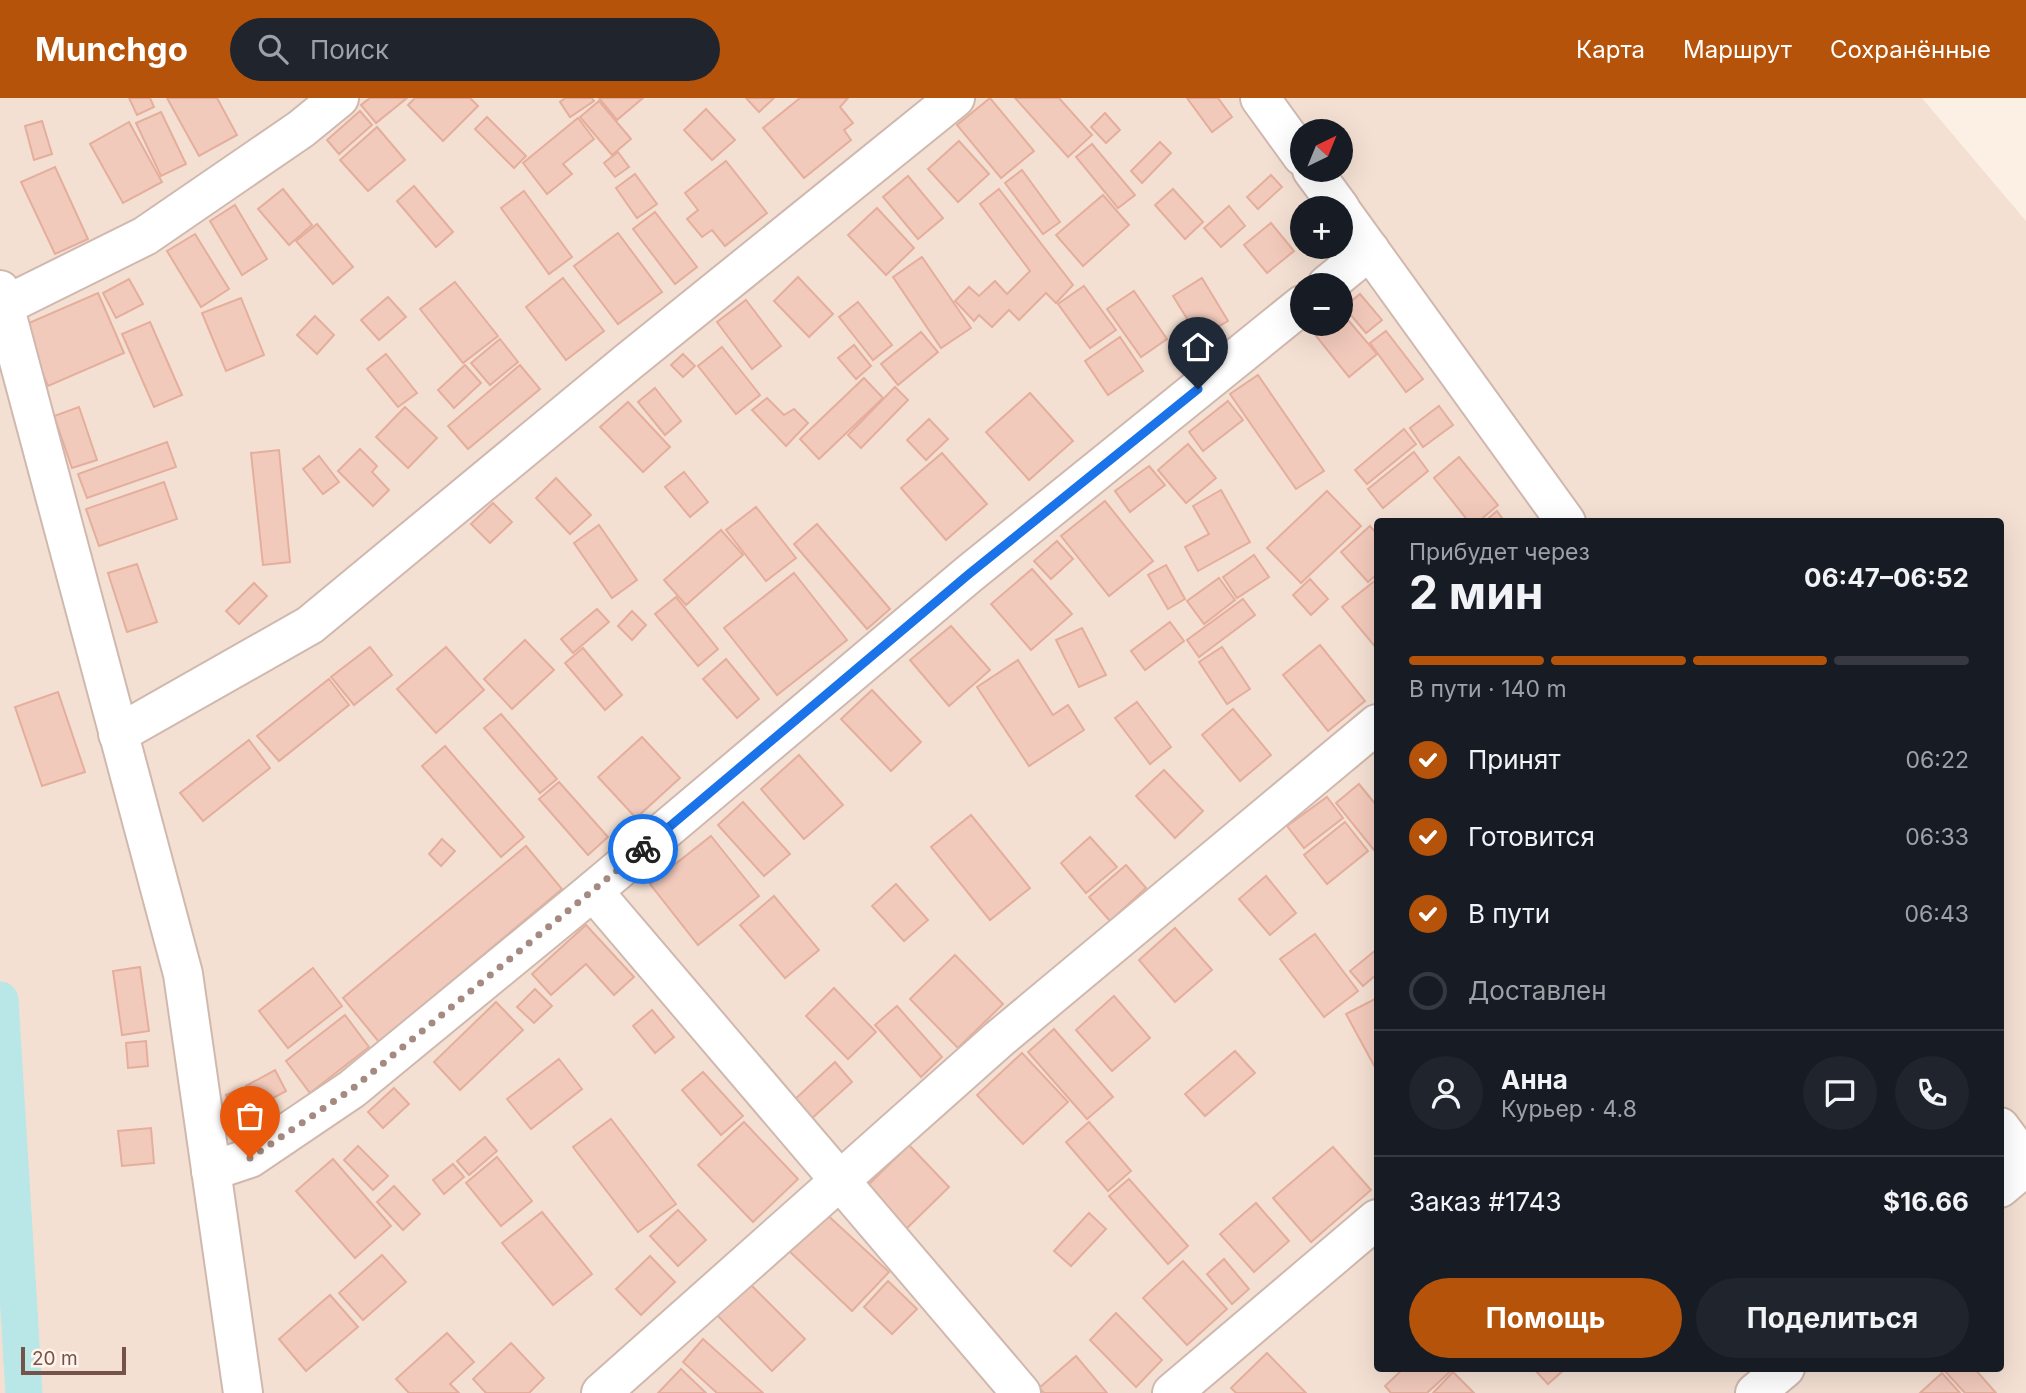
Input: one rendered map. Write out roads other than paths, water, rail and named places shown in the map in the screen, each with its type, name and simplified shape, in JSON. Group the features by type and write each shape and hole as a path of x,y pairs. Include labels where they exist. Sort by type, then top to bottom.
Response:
{"street":[{"path":"243,1393 183,974 2,298 145,236 302,129 339,98"},
{"path":"118,734 310,625 628,362 955,98"},
{"path":"1260,98 1290,139"},
{"path":"1353,227 1563,518"},
{"path":"1342,273 1370,250"},
{"path":"211,1171 250,1158 352,1089 593,891 969,574 1290,315"},
{"path":"601,1393 999,1039 1374,726"},
{"path":"593,891 1021,1393"},
{"path":"2004,1133 2026,1164 2004,1184"},
{"path":"1172,1393 1374,1222"},
{"path":"1755,1393 1780,1372"}],"waterway":[{"path":"0,1000 24,1393"}]}
